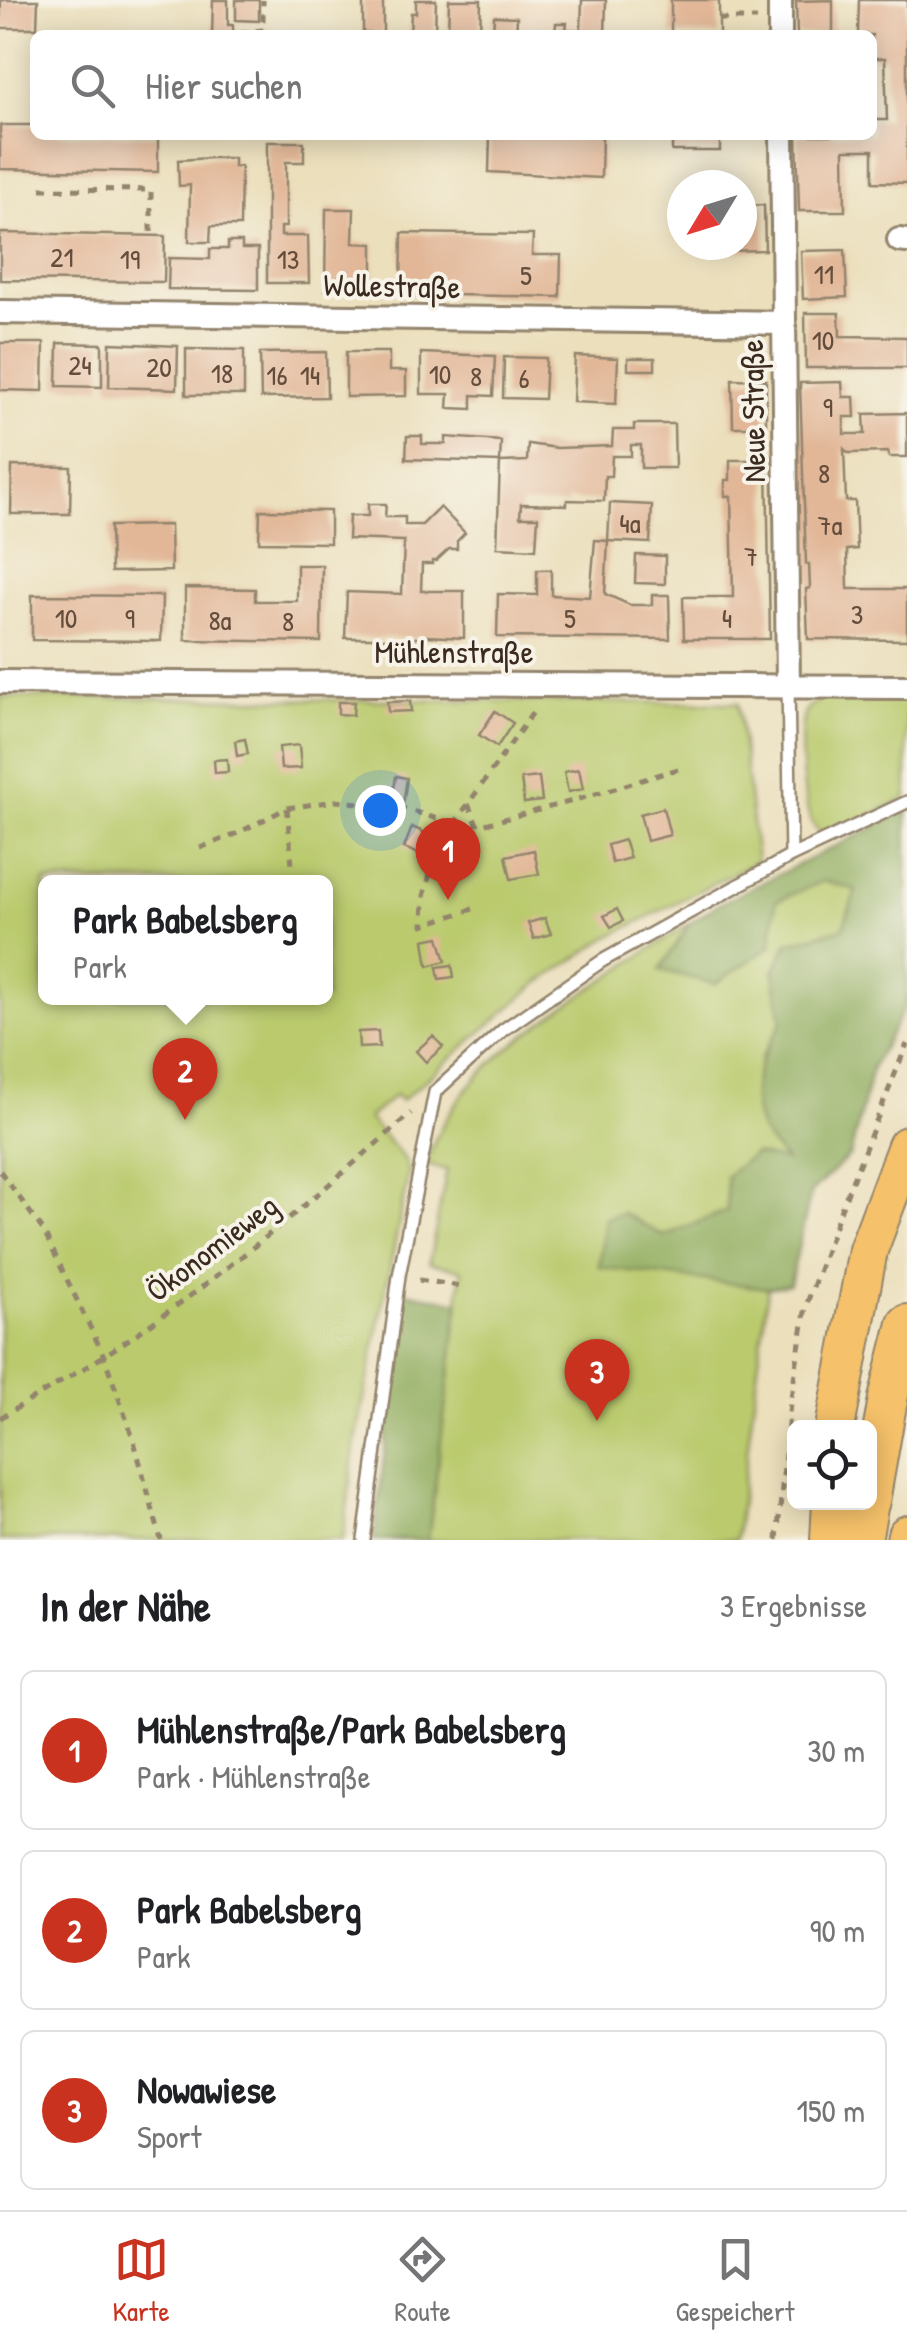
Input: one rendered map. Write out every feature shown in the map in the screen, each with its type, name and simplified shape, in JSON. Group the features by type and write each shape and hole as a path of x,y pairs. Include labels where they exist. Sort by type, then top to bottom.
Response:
{"highway":[{"path":"837,1420 868,1250 907,1146"},
{"path":"877,1459 907,1324"},
{"path":"830,1540 832,1510"},
{"path":"862,1540 868,1510"}],"street":[{"name":"Neue Straße","path":"782,140 788,687"},
{"name":"Wollestraße","path":"0,312 784,324"},
{"name":"Mühlenstraße","path":"0,682 907,688"}],"lane":[{"path":"788,687 791,856"},
{"path":"364,1540 399,1276 436,1092 503,1030 602,961 791,856 907,802"}],"path":[{"path":"263,0 263,30"},
{"path":"719,20 780,18"},
{"path":"41,188 151,190 150,235"},
{"path":"472,909 423,925 427,878 435,855 552,685"},
{"path":"447,835 678,770"},
{"path":"200,848 287,808 335,801 406,808 454,824"},
{"path":"468,804 478,826"},
{"path":"287,808 292,865"},
{"name":"Ökonomieweg","path":"0,1418 104,1356 168,1311 303,1206 436,1092"},
{"path":"0,1170 43,1230 104,1356 134,1441 161,1540"},
{"path":"399,1276 460,1286"}],"shaded area":[{"path":"494,0 606,0 605,30 493,30"}],"green space":[{"path":"0,697 738,703 757,861 607,938 537,984 401,1101 395,1095 368,1118 406,1161 409,1171 355,1445 343,1540 0,1540"},
{"path":"825,697 907,697 907,798 822,834 807,806 801,745 806,711"},
{"path":"907,811 907,1003 873,1065 850,1155 811,1192 790,1284 768,1288 599,1267 605,1218 623,1213 663,1236 727,1211 726,1176 754,1154 786,1161 763,1133 754,1100 757,1073 782,1022 774,971 788,943 843,928 856,890 823,881 776,901 771,946 715,984 660,970 690,923 717,905"},
{"path":"823,881 857,889 843,928 788,943 774,971 782,1022 760,1059 788,1162 727,1211 663,1236 623,1213 600,1267 768,1288 736,1540 428,1540 462,1270 429,1263 447,1170 426,1165 451,1110 512,1045 690,923 661,970 775,901"},
{"path":"404,1292 459,1302 428,1540 374,1540"}],"building":[{"path":"1,0 38,0 37,28 0,28"},
{"path":"213,0 228,0 228,25 233,25 233,30 212,30"},
{"path":"236,0 259,0 259,21 236,20"},
{"path":"363,0 383,0 383,30 363,30"},
{"path":"416,0 436,0 435,30 410,30 411,13 416,13"},
{"path":"449,0 481,0 480,30 448,30"},
{"path":"582,0 606,0 605,30 581,30"},
{"path":"671,0 719,0 719,30 671,30"},
{"path":"833,0 833,30 797,30 796,1"},
{"path":"859,0 907,0 907,183 873,182 873,150 844,150 845,211 799,211 797,140 877,140 877,120 887,120 885,58 877,58 877,30 858,30"},
{"path":"494,16 517,17 516,30 493,30"},
{"path":"556,23 567,23 566,29 581,30 555,30"},
{"path":"0,125 30,125 30,140 158,140 158,172 0,169"},
{"path":"490,140 602,140 601,178 489,172"},
{"path":"672,140 720,140 720,151 672,151"},
{"path":"267,142 304,142 304,162 286,162 286,227 281,227 281,236 308,236 309,283 267,283"},
{"path":"234,158 234,167 241,166 240,226 211,226 210,242 189,242 190,185 179,186 178,160"},
{"path":"757,205 764,205 765,250 757,250"},
{"path":"326,209 354,209 353,243 373,244 373,291 325,290"},
{"path":"0,233 165,236 164,282 0,280"},
{"path":"402,233 533,235 532,255 561,255 560,297 401,294"},
{"path":"228,242 242,242 242,249 258,249 258,290 168,289 169,258 210,259 210,249 228,249"},
{"path":"845,250 847,297 803,299 801,251"},
{"path":"805,313 839,313 840,336 907,337 907,368 806,368"},
{"path":"0,343 44,343 43,391 0,390"},
{"path":"58,343 102,344 102,387 57,386"},
{"path":"110,343 178,346 177,389 109,387"},
{"path":"186,349 244,350 244,395 186,395"},
{"path":"326,352 327,397 261,398 260,353"},
{"path":"346,352 389,352 389,371 406,371 406,396 346,397"},
{"path":"421,353 495,356 493,396 472,395 472,409 448,408 449,394 421,394"},
{"path":"575,356 618,358 616,404 573,402"},
{"path":"504,357 546,358 544,399 503,398"},
{"path":"628,358 655,358 655,370 628,370"},
{"path":"732,379 766,380 766,427 733,427"},
{"path":"842,382 843,397 854,397 855,417 844,417 844,434 865,434 864,414 907,413 907,457 889,457 888,452 848,453 844,449 846,501 855,501 857,549 847,550 848,589 907,589 907,640 808,639 806,589 810,588 800,383"},
{"path":"634,424 674,424 675,468 641,468 641,445 631,445 631,456 612,456 611,476 605,476 604,501 521,504 520,517 538,517 536,549 497,547 500,462 527,461 528,444 557,448 612,446 613,430 634,430"},
{"path":"407,436 422,436 422,444 446,444 446,437 501,441 500,462 406,459"},
{"path":"730,460 767,460 770,639 684,639 683,597 733,597 731,496 725,496"},
{"path":"12,466 71,467 70,514 11,514"},
{"path":"610,503 652,505 650,543 608,541"},
{"path":"368,504 386,504 385,517 405,517 405,525 422,525 440,507 465,533 457,541 457,549 449,549 432,564 422,564 421,591 464,591 464,638 345,638 347,592 402,594 404,541 348,539 349,516 368,516"},
{"path":"260,510 330,511 330,543 259,542"},
{"path":"170,525 171,571 111,572 110,526"},
{"path":"595,540 608,541 605,594 630,605 652,605 652,595 669,595 670,639 497,637 498,594 537,595 537,570 551,570 551,595 590,597"},
{"path":"636,555 665,556 665,584 635,583"},
{"path":"297,565 322,565 321,642 185,640 185,588 255,589 255,601 297,601"},
{"path":"32,595 162,596 161,641 32,640"},
{"path":"410,701 411,711 388,712 387,702"},
{"path":"338,702 354,702 353,715 338,714"},
{"path":"495,711 513,723 497,747 479,735"},
{"path":"245,739 248,754 237,756 235,741"},
{"path":"299,745 301,768 281,769 279,747"},
{"path":"227,759 228,772 215,773 214,760"},
{"path":"579,769 583,789 568,792 564,772"},
{"path":"396,776 407,778 403,805 382,802 384,787 394,789"},
{"path":"539,777 542,801 524,803 521,779"},
{"path":"663,808 670,835 647,841 640,814"},
{"path":"412,827 432,836 424,856 404,848"},
{"path":"624,840 630,858 612,863 607,845"},
{"path":"534,850 539,874 511,879 506,856"},
{"path":"617,909 623,921 611,927 604,916"},
{"path":"545,918 551,934 534,939 528,923"},
{"path":"439,937 446,961 428,966 424,940"},
{"path":"452,965 454,977 439,979 437,967"},
{"path":"378,1031 379,1047 359,1048 358,1032"},
{"path":"433,1036 443,1047 426,1062 416,1051"}],"place":[{"name":"Mühlenstraße/Park Babelsberg","path":"448,900"},
{"name":"Park Babelsberg","path":"185,1120"},
{"name":"Nowawiese","path":"597,1421"}]}
